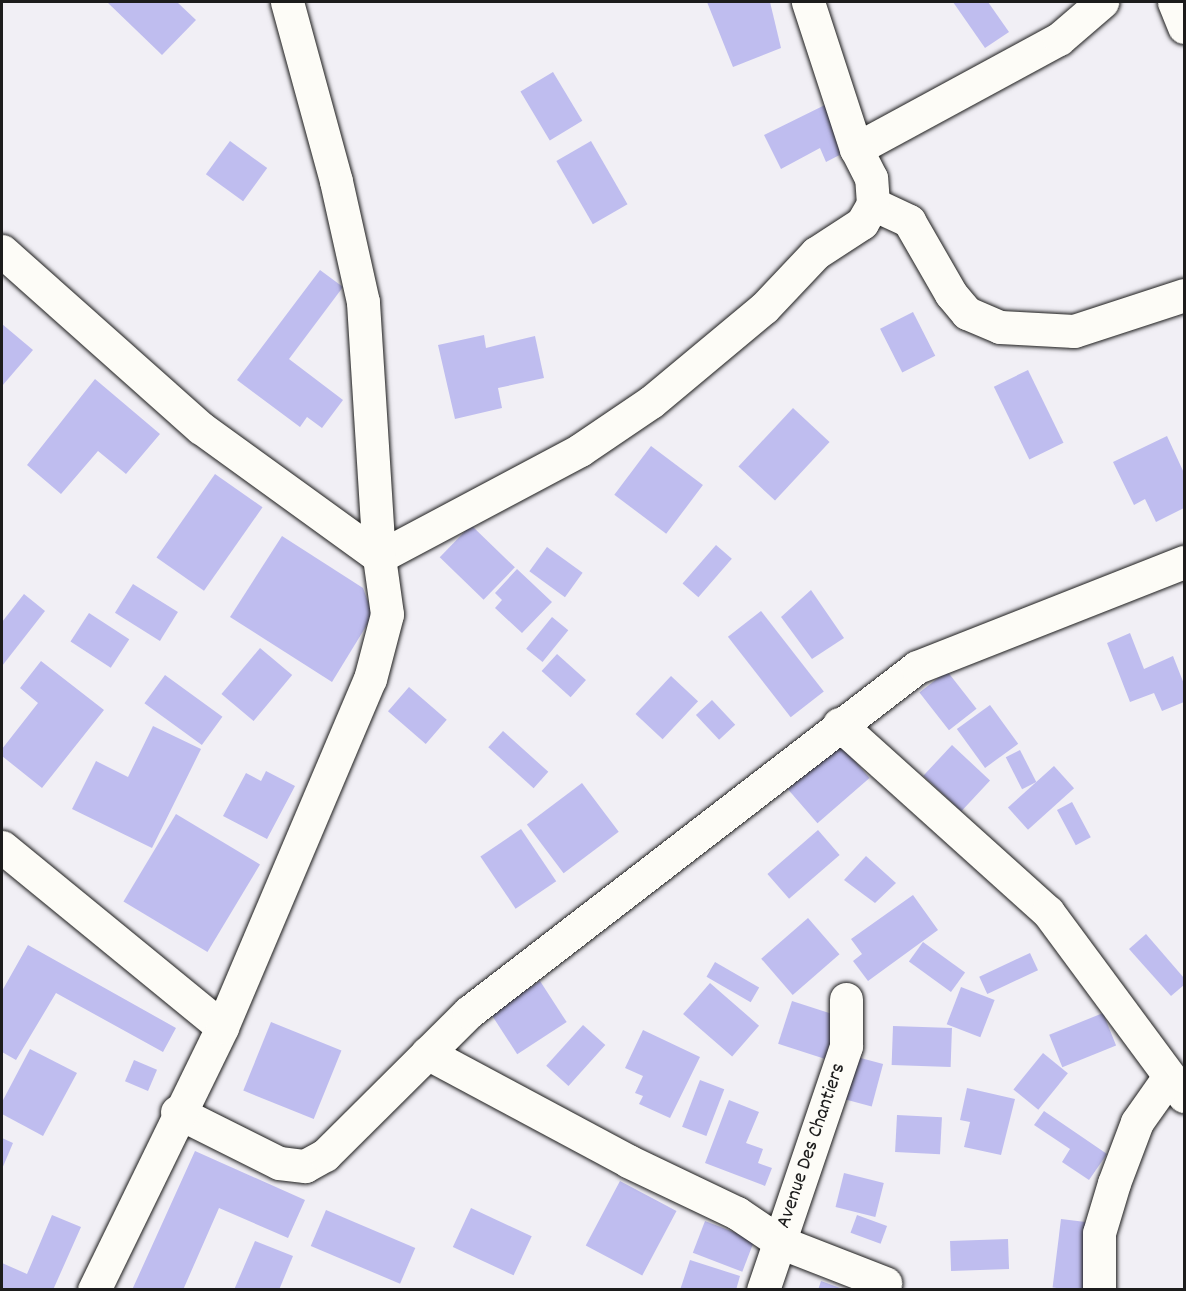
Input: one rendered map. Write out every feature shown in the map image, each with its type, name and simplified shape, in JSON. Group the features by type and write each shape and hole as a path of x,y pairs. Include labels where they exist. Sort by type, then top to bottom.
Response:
{"street":[{"path":"94,1290 177,1112 222,1027 370,679 387,614 379,557 363,302 336,181 287,2"},
{"path":"379,557 580,450 651,402 764,308 816,253 862,223 873,204 871,178 856,149 808,2"},
{"path":"856,149 1059,39 1102,2"},
{"path":"1174,2 1185,27"},
{"path":"873,204 909,220 968,314 1000,327 1074,331 1185,296"},
{"path":"2,251 201,428 379,557"},
{"path":"177,1112 279,1163 305,1166 325,1155 469,1012 838,724 917,667 1185,562"},
{"path":"838,724 1048,912 1176,1087 1137,1122 1114,1183 1099,1233 1099,1290"},
{"path":"2,847 222,1027"},
{"name":"Avenue Des Chantiers","path":"763,1290 846,1046 846,999"},
{"path":"427,1053 628,1161 737,1213 780,1242 885,1283"}],"building":[{"path":"107,2 177,2 196,20 162,55"},
{"path":"707,2 770,2 781,48 733,67"},
{"path":"953,2 988,2 1009,32 985,48"},
{"path":"553,72 582,121 550,140 520,92"},
{"path":"833,101 855,147 826,162 820,148 781,169 764,135"},
{"path":"230,141 267,168 243,201 206,174"},
{"path":"591,141 628,204 593,224 556,161"},
{"path":"320,270 343,287 289,359 343,400 322,428 307,417 300,427 237,380"},
{"path":"913,312 935,356 902,372 880,329"},
{"path":"2,324 33,350 2,386"},
{"path":"484,335 486,348 535,336 544,378 498,388 502,408 455,419 438,345"},
{"path":"1028,370 1064,443 1029,459 994,387"},
{"path":"95,379 160,434 126,474 98,451 61,494 27,465"},
{"path":"793,408 830,442 775,501 738,467"},
{"path":"1167,436 1184,473 1184,508 1156,522 1145,499 1134,505 1113,462"},
{"path":"651,446 703,485 666,534 614,495"},
{"path":"215,474 263,507 204,591 156,558"},
{"path":"471,525 515,567 484,600 440,557"},
{"path":"282,536 363,588 373,615 332,682 230,617"},
{"path":"716,545 732,559 698,597 683,583"},
{"path":"547,547 583,573 565,597 529,571"},
{"path":"517,569 552,602 522,633 495,608 502,600 495,593"},
{"path":"133,584 178,612 160,641 115,613"},
{"path":"811,590 844,638 812,659 781,617"},
{"path":"24,594 45,611 2,666 2,622"},
{"path":"761,611 824,691 791,717 728,637"},
{"path":"89,613 129,639 111,668 70,642"},
{"path":"552,617 568,630 543,662 526,649"},
{"path":"1130,633 1144,669 1173,656 1184,684 1184,702 1162,711 1154,693 1130,702 1107,643"},
{"path":"260,648 292,675 254,721 221,694"},
{"path":"557,654 586,680 571,697 542,671"},
{"path":"41,661 104,710 42,788 2,756 2,749 38,703 20,688"},
{"path":"947,671 977,709 949,730 919,693"},
{"path":"165,675 222,717 202,745 144,703"},
{"path":"671,676 698,701 663,739 636,714"},
{"path":"409,687 447,720 426,744 388,711"},
{"path":"712,700 735,725 719,740 696,715"},
{"path":"990,705 1018,744 985,768 957,729"},
{"path":"153,726 201,749 152,848 72,809 96,761 128,777"},
{"path":"503,731 548,772 534,788 488,747"},
{"path":"840,744 870,778 817,823 788,789"},
{"path":"952,745 990,780 961,811 923,776"},
{"path":"1020,750 1036,782 1022,789 1006,757"},
{"path":"1054,766 1074,788 1028,830 1008,807"},
{"path":"266,771 295,786 267,839 223,816 246,773 261,781"},
{"path":"582,783 619,832 564,873 527,825"},
{"path":"1072,802 1091,837 1076,845 1057,810"},
{"path":"176,814 260,864 207,952 123,901"},
{"path":"521,829 556,881 516,909 480,856"},
{"path":"818,830 840,855 789,899 767,874"},
{"path":"866,856 896,883 875,903 844,880"},
{"path":"913,895 938,930 868,981 853,961 862,954 851,939"},
{"path":"808,918 839,954 793,995 761,959"},
{"path":"1146,934 1184,978 1184,985 1171,996 1129,949"},
{"path":"923,942 965,973 951,992 909,961"},
{"path":"28,945 176,1028 163,1052 56,993 16,1060 2,1052 2,991"},
{"path":"1030,953 1038,970 987,994 979,977"},
{"path":"715,962 759,987 751,1002 706,977"},
{"path":"540,981 567,1022 517,1054 491,1013"},
{"path":"710,983 759,1026 732,1057 683,1014"},
{"path":"961,987 995,1000 980,1037 947,1024"},
{"path":"792,1001 841,1017 828,1060 778,1044"},
{"path":"1103,1013 1116,1045 1062,1067 1049,1035"},
{"path":"271,1022 341,1050 314,1119 243,1091"},
{"path":"583,1025 605,1045 568,1086 546,1066"},
{"path":"893,1026 952,1028 951,1067 892,1065"},
{"path":"643,1030 700,1057 670,1118 639,1104 643,1096 635,1093 643,1076 625,1068"},
{"path":"30,1049 77,1073 43,1136 2,1114 2,1102"},
{"path":"1043,1053 1068,1073 1038,1110 1013,1090"},
{"path":"857,1057 883,1064 872,1106 846,1100"},
{"path":"134,1060 157,1070 148,1091 125,1081"},
{"path":"700,1080 724,1089 706,1136 682,1127"},
{"path":"967,1088 1015,1099 1001,1155 964,1147 970,1122 960,1120"},
{"path":"729,1100 759,1112 746,1143 763,1149 758,1163 772,1168 765,1186 705,1163"},
{"path":"1044,1111 1107,1154 1089,1180 1062,1162 1070,1149 1034,1125"},
{"path":"897,1115 942,1117 940,1154 895,1152"},
{"path":"2,1138 13,1143 2,1169"},
{"path":"195,1151 305,1200 288,1238 219,1208 183,1290 132,1290"},
{"path":"844,1173 884,1183 875,1217 836,1207"},
{"path":"620,1181 677,1211 642,1276 586,1245"},
{"path":"471,1208 532,1236 514,1275 453,1247"},
{"path":"326,1210 415,1248 400,1284 311,1246"},
{"path":"52,1215 81,1227 53,1290 2,1290 2,1263 27,1274"},
{"path":"857,1215 887,1226 881,1244 851,1233"},
{"path":"1061,1219 1092,1223 1084,1290 1053,1287"},
{"path":"705,1221 754,1240 742,1272 693,1253"},
{"path":"1008,1239 1009,1269 951,1271 950,1241"},
{"path":"255,1241 293,1256 279,1290 234,1290"},
{"path":"690,1260 740,1276 736,1290 680,1290"},
{"path":"821,1281 843,1289 818,1290"}]}
